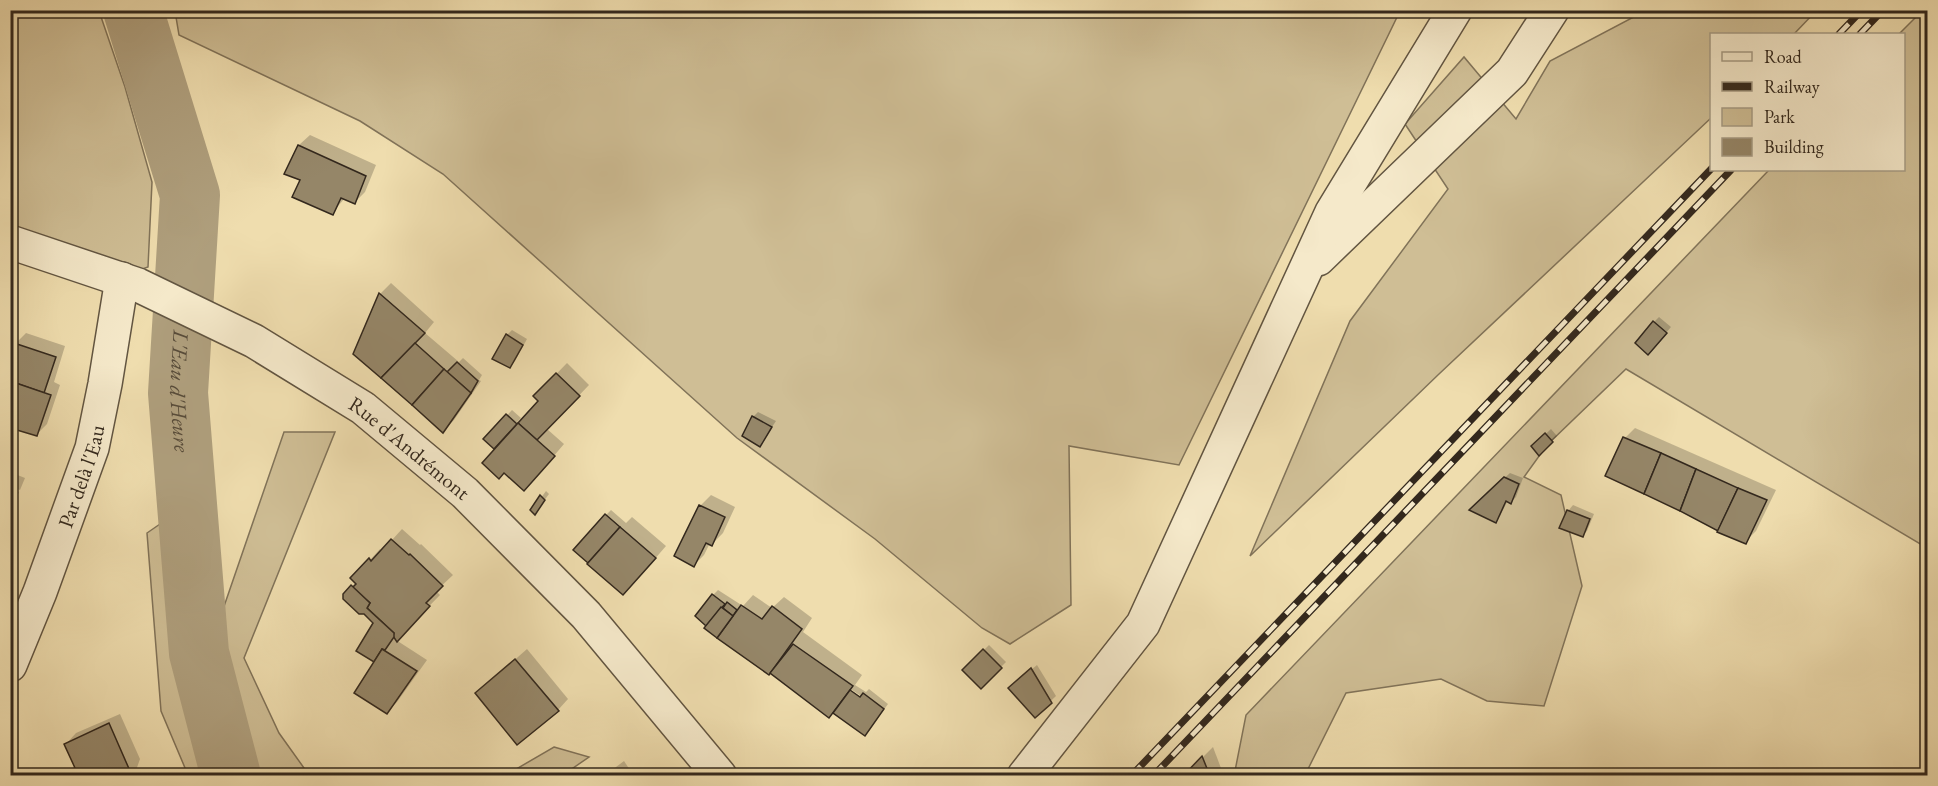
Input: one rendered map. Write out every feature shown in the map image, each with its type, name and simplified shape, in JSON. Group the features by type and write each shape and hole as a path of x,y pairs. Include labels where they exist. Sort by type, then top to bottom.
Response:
{"street":[{"path":"1024,776 1143,624 1332,212 1455,10"},
{"path":"1304,273 1512,72 1552,10"},
{"name":"Rue d'Andrémont","path":"10,242 130,282 255,340 363,408 465,493 586,615 720,776"},
{"name":"Par delà l'Eau","path":"10,665 40,592 92,448 130,282"}],"green space":[{"path":"11,11 99,11 125,87 152,182 148,267 134,272 11,228"},
{"path":"175,11 1400,11 1179,465 1069,446 1071,605 1010,644 982,628 875,539 737,438 443,174 360,121 179,35"},
{"path":"1645,11 1816,11 1795,33 1710,33 1710,119 1250,556 1350,321 1448,189 1405,124 1464,57 1516,119 1550,61"},
{"path":"1922,11 1927,11 1927,548 1626,369 1547,445 1524,477 1561,495 1582,586 1544,706 1487,701 1441,679 1346,693 1305,775 1234,776 1246,715 1768,171 1905,171 1905,33 1900,33"},
{"path":"284,432 335,432 244,658 279,733 309,775 248,775 209,650"},
{"path":"163,522 195,723 223,775 188,775 161,711 147,533"},
{"path":"554,747 589,757 563,775 506,775"}],"building":[{"path":"298,145 366,176 355,204 341,198 333,215 292,197 300,180 284,174"},
{"path":"379,293 425,333 381,378 353,354"},
{"path":"1653,321 1667,333 1648,355 1635,343"},
{"path":"506,334 523,345 510,368 492,359"},
{"path":"14,343 56,357 44,393 10,381 10,353"},
{"path":"415,343 444,369 412,405 381,378"},
{"path":"457,362 478,381 471,393 447,372"},
{"path":"444,369 471,393 443,433 412,405"},
{"path":"556,373 580,396 537,440 518,423 538,401 533,396"},
{"path":"10,381 51,395 37,436 10,428"},
{"path":"506,414 517,424 494,449 483,439"},
{"path":"752,416 772,427 760,447 742,436"},
{"path":"518,423 555,456 524,491 504,473 499,479 482,463"},
{"path":"1545,433 1553,442 1539,456 1531,446"},
{"path":"1623,437 1661,453 1644,494 1605,476"},
{"path":"1661,453 1696,469 1680,511 1644,494"},
{"path":"1696,469 1738,488 1718,531 1680,511"},
{"path":"1504,477 1519,484 1511,504 1506,501 1496,523 1469,510"},
{"path":"10,487 16,489 10,501"},
{"path":"1738,488 1767,500 1746,544 1717,532"},
{"path":"540,495 545,500 535,515 530,510"},
{"path":"699,505 725,517 712,546 706,543 694,567 674,556"},
{"path":"1567,510 1590,519 1583,537 1559,528"},
{"path":"605,514 620,527 588,563 573,550"},
{"path":"620,527 656,558 623,595 587,564"},
{"path":"391,539 443,586 426,603 430,606 397,642 393,636 394,633 367,608 370,603 352,588 356,584 350,578 369,558 371,561"},
{"path":"351,585 370,603 367,608 394,633 394,637 385,650 382,649 374,662 356,651 373,623 343,599 343,594"},
{"path":"712,594 725,604 706,626 695,616"},
{"path":"727,602 737,610 733,616 723,608"},
{"path":"741,605 762,619 772,606 802,629 769,675 717,638"},
{"path":"721,607 733,616 717,638 704,628"},
{"path":"793,644 853,686 829,718 770,673"},
{"path":"382,649 417,671 387,714 354,693"},
{"path":"983,649 1002,668 981,689 962,670"},
{"path":"515,659 559,711 517,745 475,693"},
{"path":"1031,668 1052,703 1035,718 1008,688"},
{"path":"850,690 860,697 863,693 884,709 865,736 833,713"},
{"path":"109,723 130,771 128,776 75,776 72,769 75,768 64,744"},
{"path":"1202,756 1210,776 1183,776"},
{"path":"1928,756 1928,776 1921,776 1926,766 1924,763"}],"waterway":[{"name":"L'Eau d'Heure","path":"133,10 190,195 178,393 199,653 231,776"}],"railway":[{"path":"1840,33 1862,10"},
{"path":"1861,33 1883,10"},
{"path":"1131,776 1710,170"},
{"path":"1153,776 1730,171"}]}
